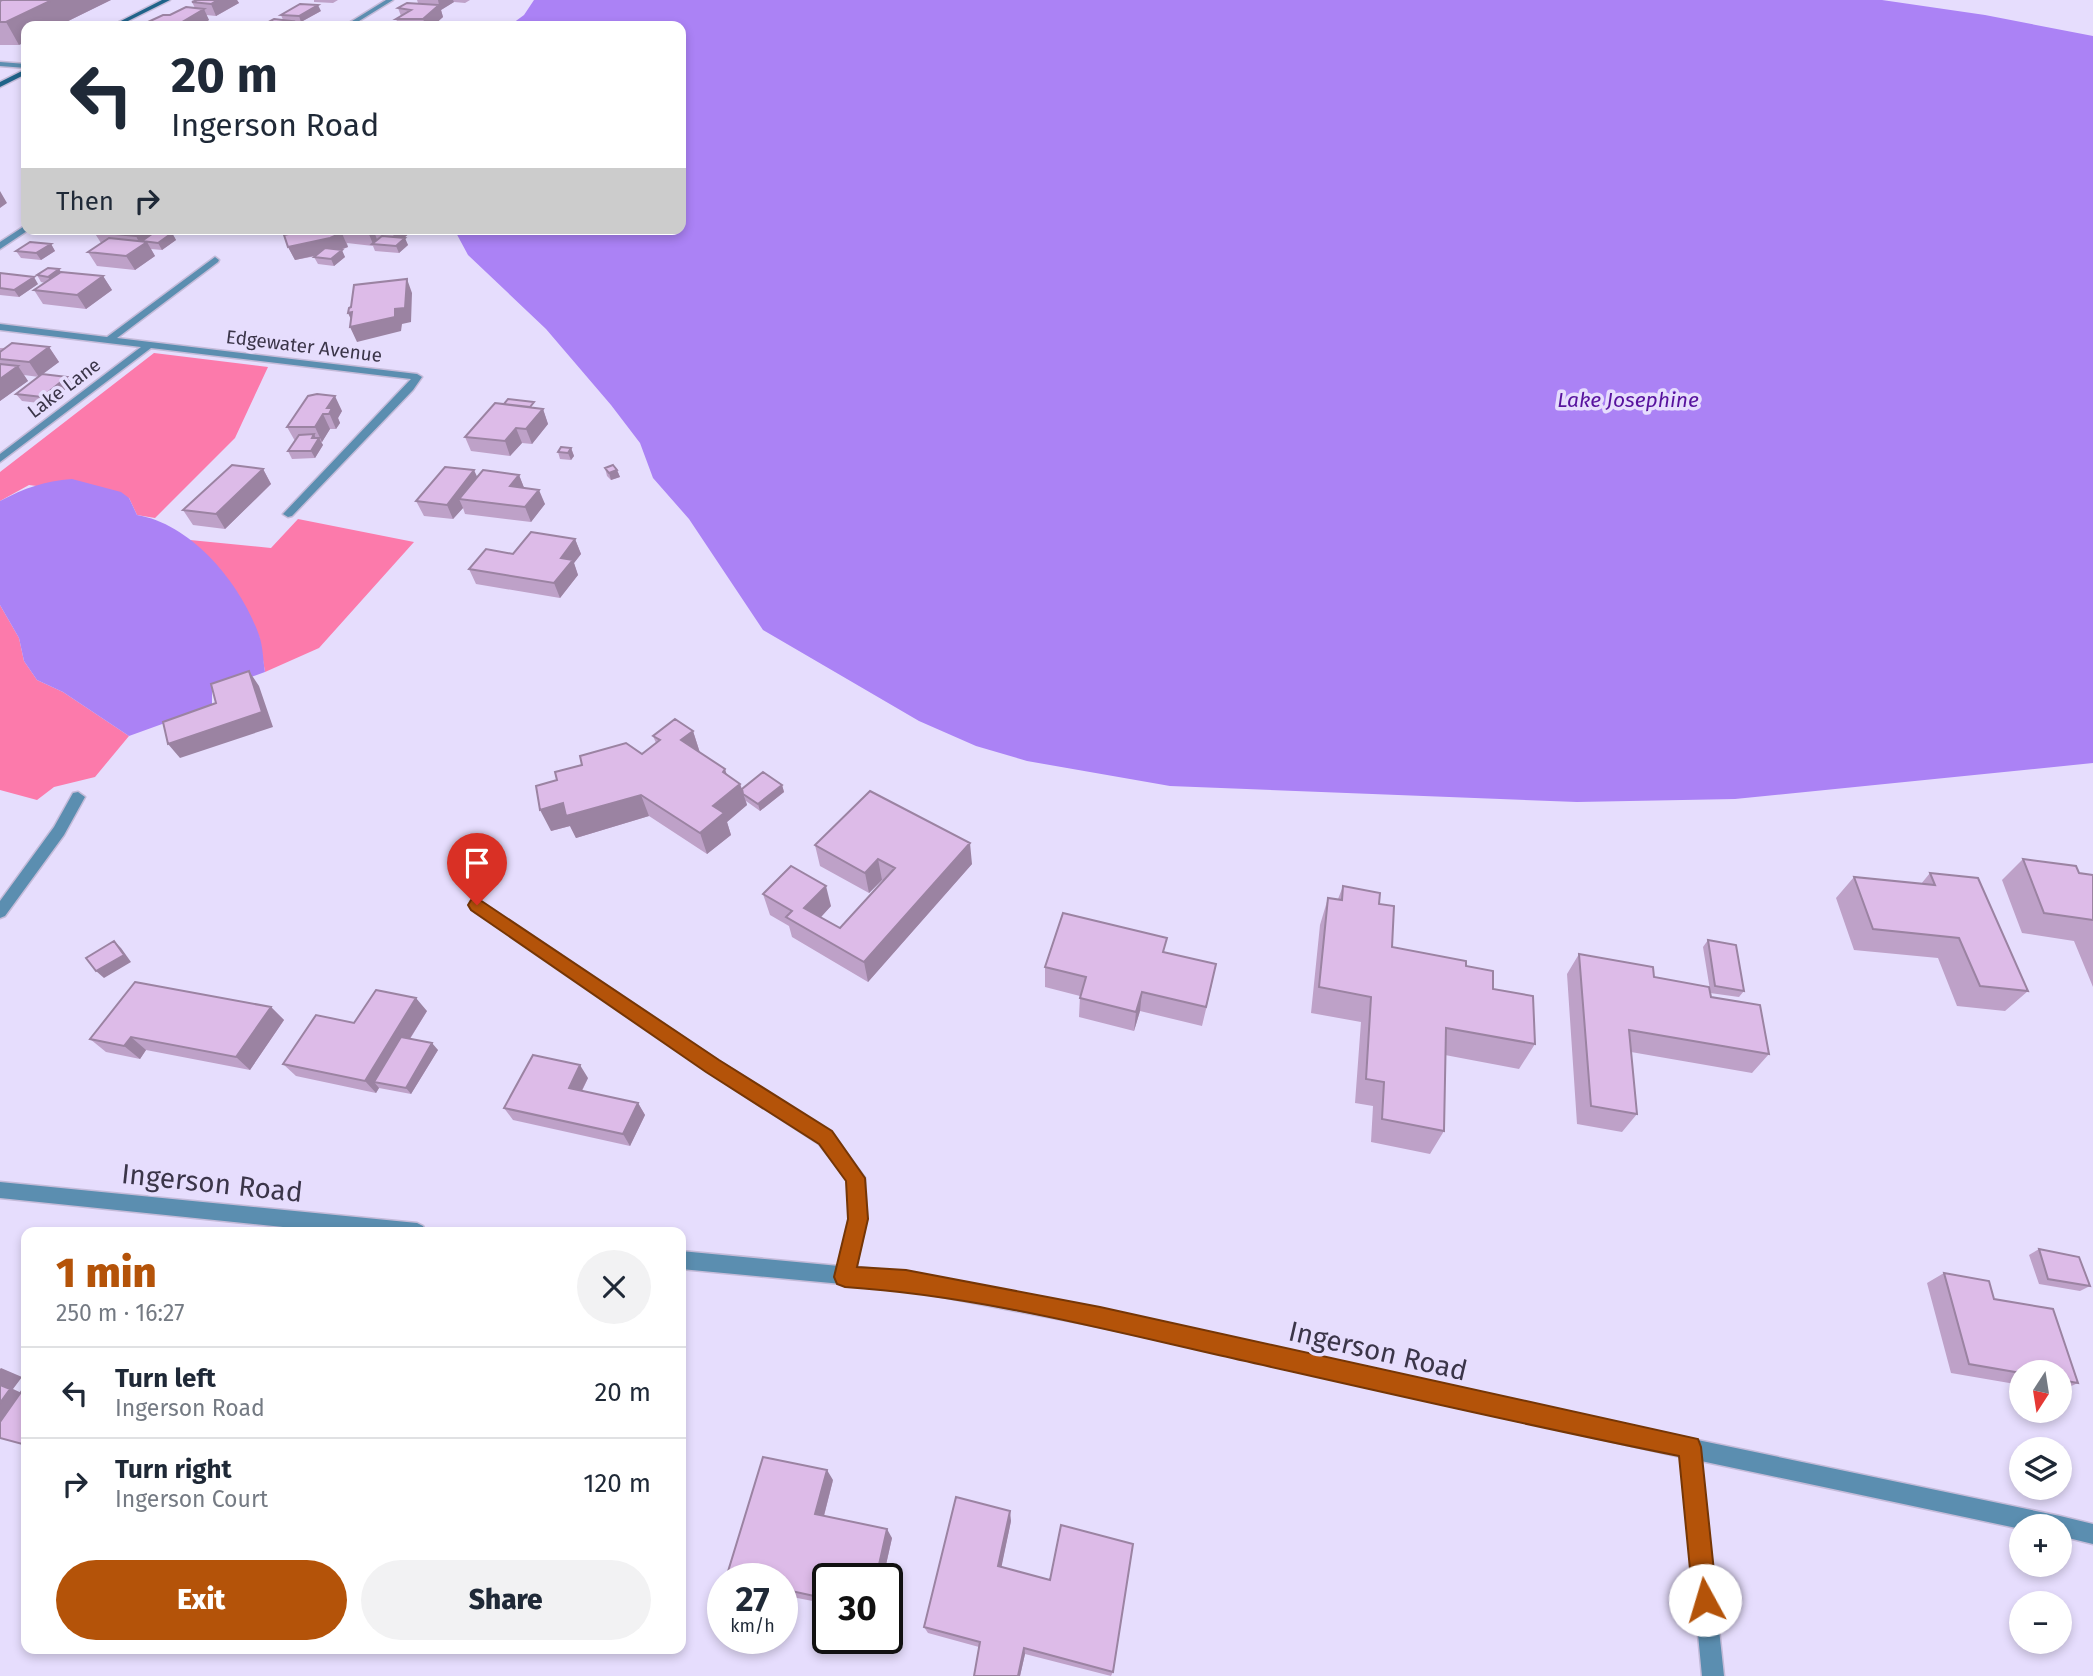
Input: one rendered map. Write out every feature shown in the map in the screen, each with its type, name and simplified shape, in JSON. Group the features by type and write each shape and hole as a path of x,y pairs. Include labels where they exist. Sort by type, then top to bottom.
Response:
{"main road":[{"path":"124,21 167,0"},
{"path":"0,85 21,72"}],"street":[{"path":"355,21 390,0"},
{"path":"0,64 21,68"},
{"path":"0,246 21,232"},
{"path":"109,340 215,260"},
{"name":"Edgewater Avenue","path":"0,327 417,377 410,388 288,514"},
{"name":"Lake Lane","path":"0,459 149,345"},
{"path":"0,912 59,831 78,797"},
{"path":"477,905 713,1066 825,1138 856,1178 858,1219 845,1277"},
{"name":"Ingerson Road","path":"0,1190 367,1227"},
{"name":"Ingerson Road","path":"686,1261 906,1281 1100,1318 1535,1416 2009,1515"},
{"path":"1690,1447 1713,1676"},
{"name":"Ingerson Road","path":"2072,1529 2093,1534"}],"shaded area":[{"path":"154,353 268,367 235,438 155,518 137,515 129,498 29,485 0,501 0,472"},
{"path":"298,519 414,542 319,648 265,672 259,636 219,568 190,540 271,548"},
{"path":"0,605 19,638 24,661 37,680 63,692 129,736 95,777 54,787 37,800 0,790"}],"water":[{"name":"Lake Josephine","path":"534,0 1882,0 1985,15 2093,36 2093,763 1735,799 1577,802 1170,786 1027,761 976,746 919,721 763,630 689,519 653,478 640,443 611,405 546,329 468,255 457,235 686,235 686,21 516,21 524,15"},
{"path":"72,479 121,492 129,498 137,515 177,530 212,559 240,596 251,616 260,639 265,672 212,691 212,706 129,736 63,692 37,680 24,661 19,638 0,605 0,501 35,486"}],"building":[{"path":"2,0 52,0 6,22 0,22"},
{"path":"218,0 211,4 192,2"},
{"path":"407,3 439,5 423,19 396,19 411,10 398,8"},
{"path":"300,4 318,5 299,16 281,15"},
{"path":"186,7 204,9 184,21 150,21"},
{"path":"150,235 169,235 158,243 142,241"},
{"path":"284,235 337,235 330,238 288,247"},
{"path":"382,236 405,238 396,246 372,244"},
{"path":"109,238 147,242 126,256 88,252"},
{"path":"30,242 51,244 36,253 16,251"},
{"path":"325,248 342,250 331,259 314,257"},
{"path":"48,268 59,269 48,277 37,275"},
{"path":"61,272 103,276 77,295 34,290"},
{"path":"0,273 34,277 14,290 0,288"},
{"path":"407,279 405,308 395,309 395,317 350,327 352,312 348,313 354,285"},
{"path":"12,343 49,347 29,362 0,359 0,352"},
{"path":"0,364 18,366 0,379"},
{"path":"42,374 67,377 42,397 16,394"},
{"path":"308,396 335,396 327,408 332,408 329,414 323,414 315,427 287,427"},
{"path":"508,399 534,402 530,407 504,404"},
{"path":"495,403 543,409 526,429 516,428 505,441 465,437"},
{"path":"314,434 312,438 319,438 311,451 288,451 299,435"},
{"path":"561,447 571,448 568,453 558,452"},
{"path":"232,465 263,469 216,514 183,510"},
{"path":"613,465 617,470 609,473 605,468"},
{"path":"445,467 474,470 447,505 416,501"},
{"path":"483,470 519,475 510,486 539,490 525,507 459,499"},
{"path":"531,532 575,539 561,558 573,560 554,583 469,569 486,549 513,554"},
{"path":"249,671 262,712 168,744 163,722 216,703 211,684"},
{"path":"675,719 693,731 681,740 725,769 723,772 740,784 713,806 724,813 700,833 641,795 566,816 563,803 540,810 536,786 557,780 555,772 582,765 580,756 626,743 642,754 660,740 653,736"},
{"path":"763,772 782,785 758,804 743,794 742,789"},
{"path":"870,791 970,843 864,962 786,917 792,911 763,894 791,866 826,886 804,908 840,928 895,868 878,859 865,873 815,845"},
{"path":"2023,859 2076,866 2079,873 2093,875 2093,920 2044,913"},
{"path":"1930,873 1978,878 2028,991 1980,986 1959,938 1873,929 1854,877 1935,885"},
{"path":"1343,886 1380,893 1379,904 1394,906 1392,947 1466,961 1466,966 1493,971 1493,989 1533,996 1535,1044 1446,1028 1444,1131 1382,1119 1384,1082 1366,1079 1371,997 1319,987 1328,898 1342,900"},
{"path":"1063,913 1167,938 1163,952 1216,964 1206,1007 1142,992 1136,1012 1080,998 1086,977 1045,967"},
{"path":"1708,940 1736,945 1744,991 1715,986"},
{"path":"114,941 124,955 96,971 86,958"},
{"path":"1579,954 1653,967 1654,977 1709,987 1711,997 1760,1005 1769,1054 1629,1030 1637,1114 1591,1106"},
{"path":"135,982 271,1007 236,1057 131,1037 124,1046 90,1039"},
{"path":"376,990 416,998 365,1081 283,1064 316,1015 354,1023"},
{"path":"401,1037 432,1043 406,1088 374,1082"},
{"path":"533,1055 580,1065 569,1088 638,1103 623,1134 504,1108"},
{"path":"2039,1249 2079,1257 2090,1286 2048,1279"},
{"path":"1944,1273 1989,1281 1994,1299 2053,1309 2070,1360 2009,1360 2009,1371 1969,1364"},
{"path":"2072,1365 2078,1383 2072,1382"},
{"path":"0,1385 10,1389 0,1403"},
{"path":"21,1392 21,1444 0,1438 0,1422"},
{"path":"763,1457 827,1470 815,1514 887,1529 879,1563 812,1563 812,1596 798,1592 798,1563 731,1563"},
{"path":"956,1497 1010,1511 998,1566 1050,1580 1061,1525 1133,1544 1113,1672 1024,1648 1018,1676 974,1676 980,1642 924,1627"}],"route":[{"path":"477,905 713,1066 825,1138 856,1178 858,1219 845,1277 906,1281 1100,1318 1615,1434 1690,1447 1705,1600"}]}
